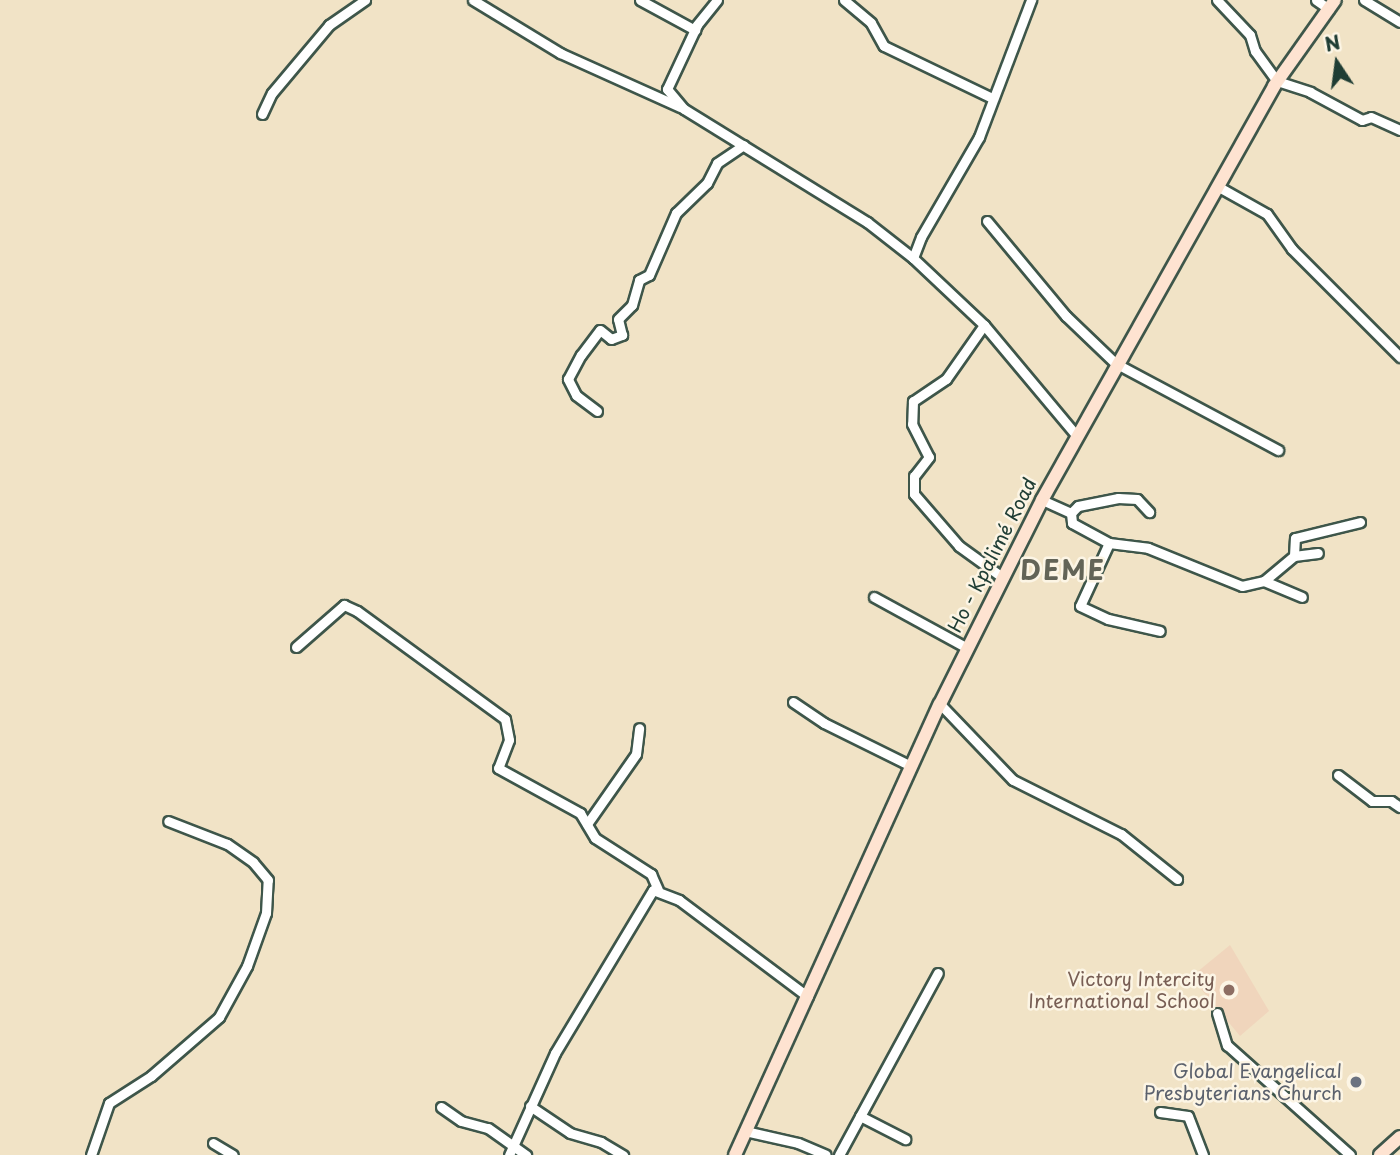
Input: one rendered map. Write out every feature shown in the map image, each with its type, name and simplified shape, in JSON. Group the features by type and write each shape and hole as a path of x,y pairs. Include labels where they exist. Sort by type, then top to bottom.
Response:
{"main road":[{"name":"Ho - Kpalimé Road","path":"735,1155 911,766 1002,577 1115,363 1278,82 1332,4"},
{"path":"1380,1155 1400,1137"}],"street":[{"path":"262,114 272,93 329,25 365,0"},
{"path":"473,0 559,53 684,109 867,222 913,258 984,325 1076,435"},
{"path":"640,0 695,30"},
{"path":"684,109 667,89 695,30 716,0"},
{"path":"844,0 871,23 884,46 992,98"},
{"path":"913,258 921,237 979,137 1031,0"},
{"path":"1217,0 1250,36 1255,51 1278,82 1310,92 1362,120 1371,117 1400,130"},
{"path":"1316,0 1332,4"},
{"path":"1364,0 1400,22"},
{"path":"597,411 576,395 568,379 581,355 600,330 611,338 621,335 618,319 632,305 639,280 649,275 676,213 707,183 717,163 744,145"},
{"path":"1217,186 1267,214 1292,249 1400,357"},
{"path":"987,221 1066,316 1115,363 1278,450"},
{"path":"984,325 964,359 913,401 912,424 929,457 914,476 914,495 950,538 1002,577"},
{"path":"1071,513 1078,506 1118,498 1137,499 1149,512"},
{"path":"1042,500 1071,513"},
{"path":"1071,513 1072,523 1109,543 1148,548 1242,586 1264,582 1294,556 1318,553"},
{"path":"1294,556 1295,538 1360,522"},
{"path":"1109,543 1080,606 1108,619 1160,631"},
{"path":"1264,582 1302,597"},
{"path":"874,597 967,648"},
{"path":"296,647 344,605 357,611 505,719 510,733 498,768 568,805 587,824 595,838 651,874 659,890 766,962 808,997"},
{"path":"793,702 824,723 911,766"},
{"path":"940,704 1013,780 1121,834 1177,879"},
{"path":"587,824 636,754 639,728"},
{"path":"1338,775 1372,802 1391,801 1400,807"},
{"path":"91,1155 109,1103 151,1076 219,1017 247,966 266,913 268,880 253,862 227,844 168,821"},
{"path":"509,1155 555,1053 649,893 659,890"},
{"path":"839,1155 938,973"},
{"path":"1217,1013 1227,1045 1350,1155"},
{"path":"530,1105 570,1133 601,1142 623,1155"},
{"path":"441,1107 514,1143 526,1155"},
{"path":"1160,1112 1188,1116 1203,1155"},
{"path":"860,1116 905,1139"},
{"path":"745,1132 798,1143 825,1155"},
{"path":"213,1143 233,1155"}],"shaded area":[{"name":"Victory Intercity International School","path":"1230,945 1269,1011 1240,1036 1191,977"}],"place":[{"name":"Victory Intercity International School","path":"1229,990"},
{"name":"Global Evangelical Presbyterians Church","path":"1356,1082"}],"district":[{"name":"DEME","path":"1063,570"}]}
